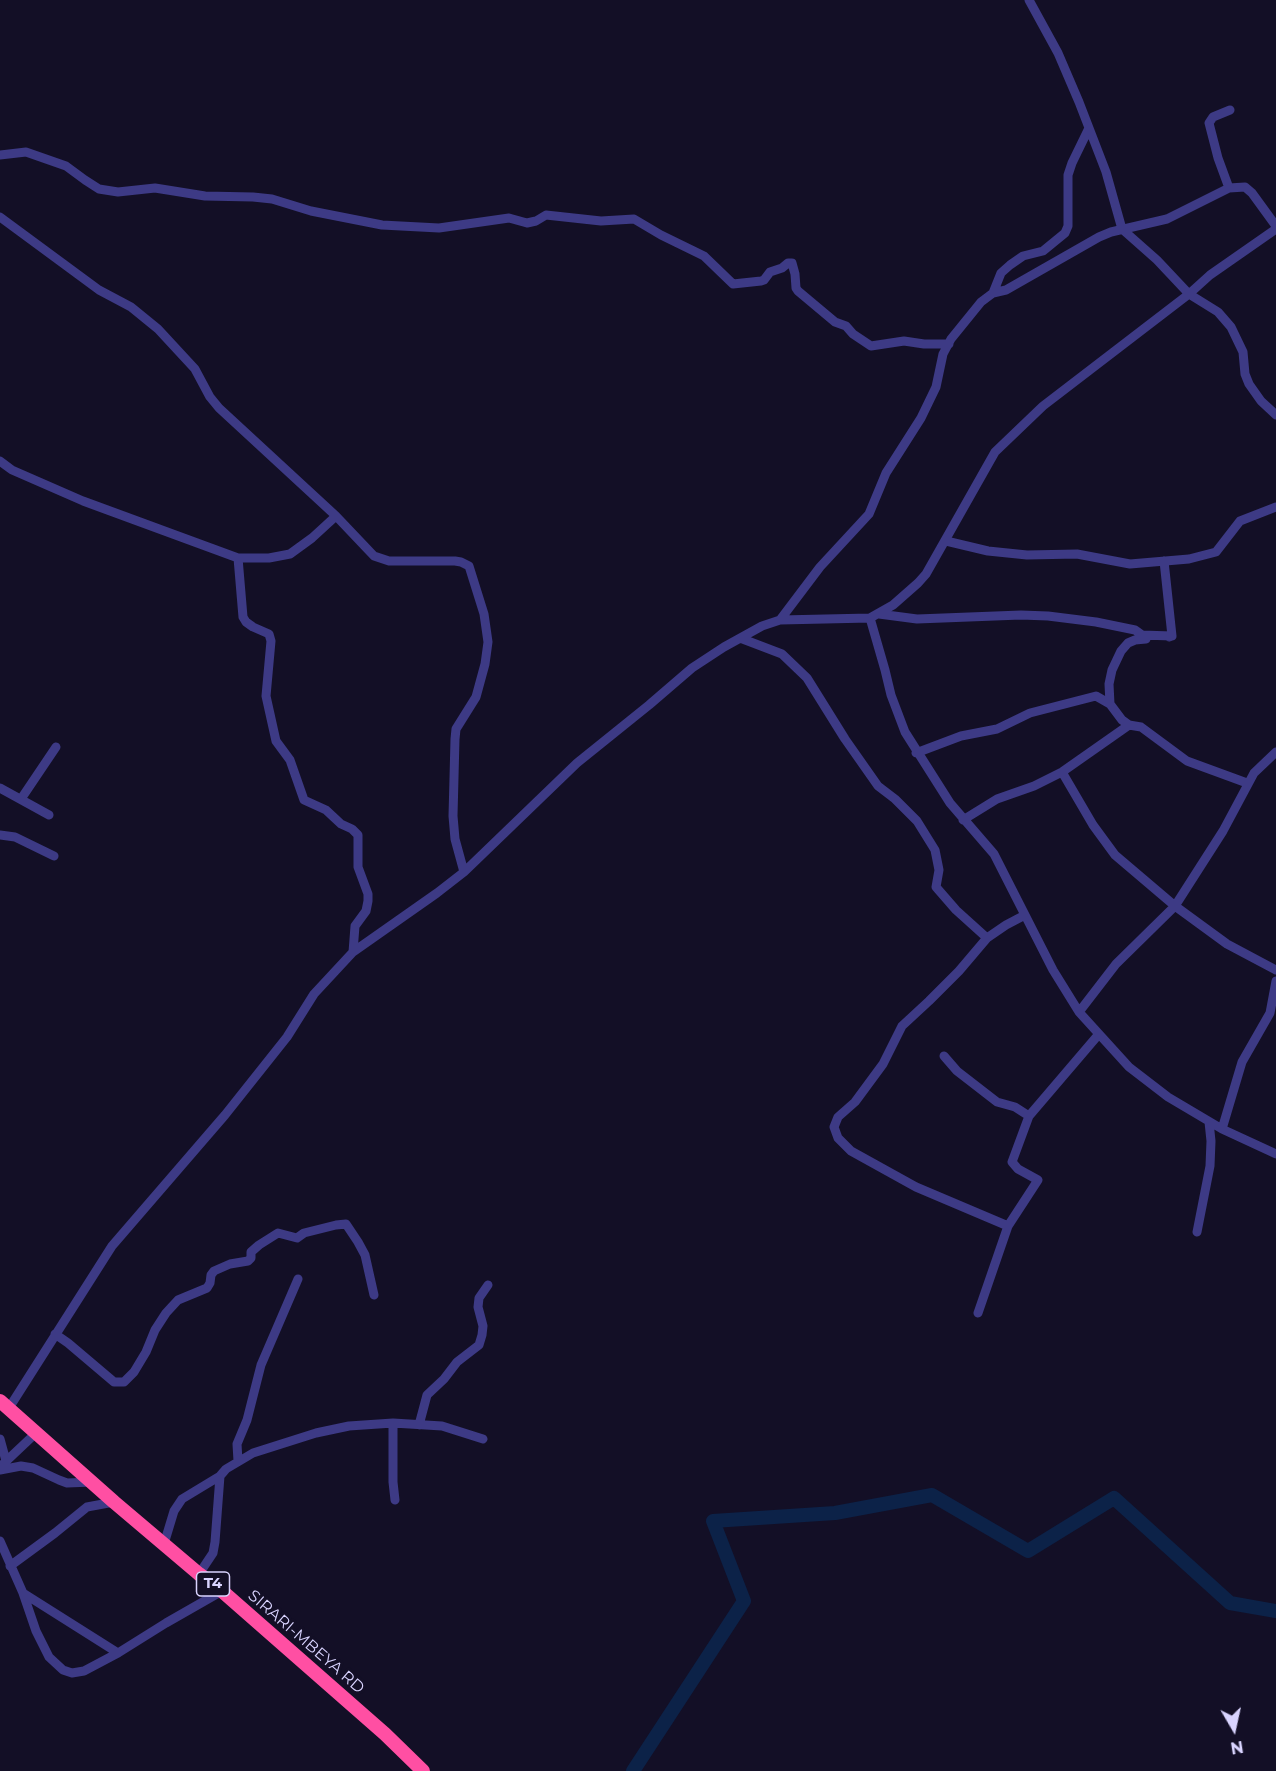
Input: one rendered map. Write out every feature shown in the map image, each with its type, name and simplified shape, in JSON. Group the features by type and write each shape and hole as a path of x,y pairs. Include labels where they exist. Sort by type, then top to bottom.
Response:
{"highway":[{"name":"SIRARI-MBEYA RD","path":"4,1405 114,1502 222,1591 385,1734 423,1771"}],"street":[{"path":"1029,0 1058,53 1089,128 1111,186 1122,229 1190,294 1218,312 1231,327 1243,352 1245,374 1249,384 1261,401 1276,415"},
{"path":"1229,188 1209,123 1213,117 1230,110"},
{"path":"780,620 820,567 868,514 886,473 921,418 936,387 943,354 948,344 969,315 993,292 1001,273 1010,265 1023,256 1043,250 1065,233 1068,226 1068,175 1089,128"},
{"path":"0,155 26,152 66,166 99,189 118,192 155,188 206,195 272,199 320,213 382,225 440,228 509,218 527,223 536,222 546,215 600,221 634,219 704,256 733,284 764,280 771,272 792,263 798,291 871,346 904,341 948,344"},
{"path":"875,616 893,605 926,574 995,452 1043,406 1190,294 1210,275 1276,227 1245,187 1229,188 1167,219 1122,229 1099,237 1006,290 993,292"},
{"path":"0,217 99,290 131,307 158,329 195,369 210,398 219,408 336,516 374,556 384,561 461,562 469,566 484,614 488,642 476,697 456,729 453,816 455,839 464,872"},
{"path":"0,461 12,470 83,501 238,558 269,558 290,554 336,516"},
{"path":"946,541 1027,555 1077,554 1130,564 1189,559 1216,552 1240,521 1276,507"},
{"path":"238,558 243,617 253,627 269,634 271,641 266,696 276,741 290,760 304,800 326,810 358,835 358,867 368,894 368,901 366,911 355,926 353,952"},
{"path":"1164,561 1172,636"},
{"path":"875,616 891,695 905,732 916,753 950,803 994,854 1065,991 1079,1012 1129,1068 1168,1097 1222,1129 1276,1154"},
{"path":"4,1405 55,1334 112,1246 225,1114 281,1044 314,994 353,952 464,872 577,763 692,668 762,626 780,620 875,616 917,619 1048,616 1116,626 1135,630 1142,635 1172,636"},
{"path":"1110,704 1109,684 1112,670 1123,647 1135,640 1172,636"},
{"path":"740,638 782,654 807,678 878,786 917,821 935,850 939,870 936,886 956,910 987,938"},
{"path":"916,753 961,736 997,729 1030,713 1096,696 1110,704 1122,720 1129,725 1141,727 1187,761 1247,783"},
{"path":"963,820 997,799 1034,786 1062,772 1129,725"},
{"path":"21,800 56,747"},
{"path":"1079,1012 1116,964 1175,906 1223,831 1247,783 1276,752"},
{"path":"1062,772 1093,825 1116,855 1175,906 1227,944 1276,970"},
{"path":"0,788 49,815"},
{"path":"0,835 15,837 54,856"},
{"path":"1008,1226 916,1187 851,1151 838,1138 834,1126 838,1117 855,1102 883,1064 902,1026 959,971 987,938 1025,915"},
{"path":"1222,1129 1242,1062 1270,1013 1276,981"},
{"path":"978,1312 1008,1226 1038,1180 1018,1169 1012,1162 1029,1116 1099,1034"},
{"path":"944,1056 957,1071 997,1102 1015,1107 1029,1116"},
{"path":"1197,1232 1211,1152 1209,1122"},
{"path":"55,1334 114,1382 124,1382 134,1372 166,1313 178,1300 207,1288 214,1271 230,1264 248,1261 251,1258 251,1252 278,1233 297,1238 304,1233 336,1225 346,1224 358,1242 365,1255 374,1294"},
{"path":"237,1461 237,1444 247,1420 261,1365 298,1279"},
{"path":"418,1425 427,1395 444,1379 457,1362 478,1345 483,1326 478,1307 479,1298 488,1285"},
{"path":"393,1423 395,1500"},
{"path":"164,1544 174,1511 182,1499 220,1476 237,1461 253,1453 316,1433 349,1426 393,1423 442,1426 483,1439"},
{"path":"2,1466 36,1433"},
{"path":"0,1439 2,1466"},
{"path":"2,1466 33,1468 67,1482 93,1482"},
{"path":"199,1574 213,1553 220,1476"},
{"path":"10,1566 87,1507 114,1502"},
{"path":"0,1540 23,1593 36,1631 50,1657 63,1670 72,1673 84,1671 118,1653 222,1591"},
{"path":"23,1593 118,1653"}],"waterway":[{"path":"633,1771 744,1601 713,1521 835,1513 932,1495 1028,1551 1114,1498 1230,1603 1276,1611"}]}
